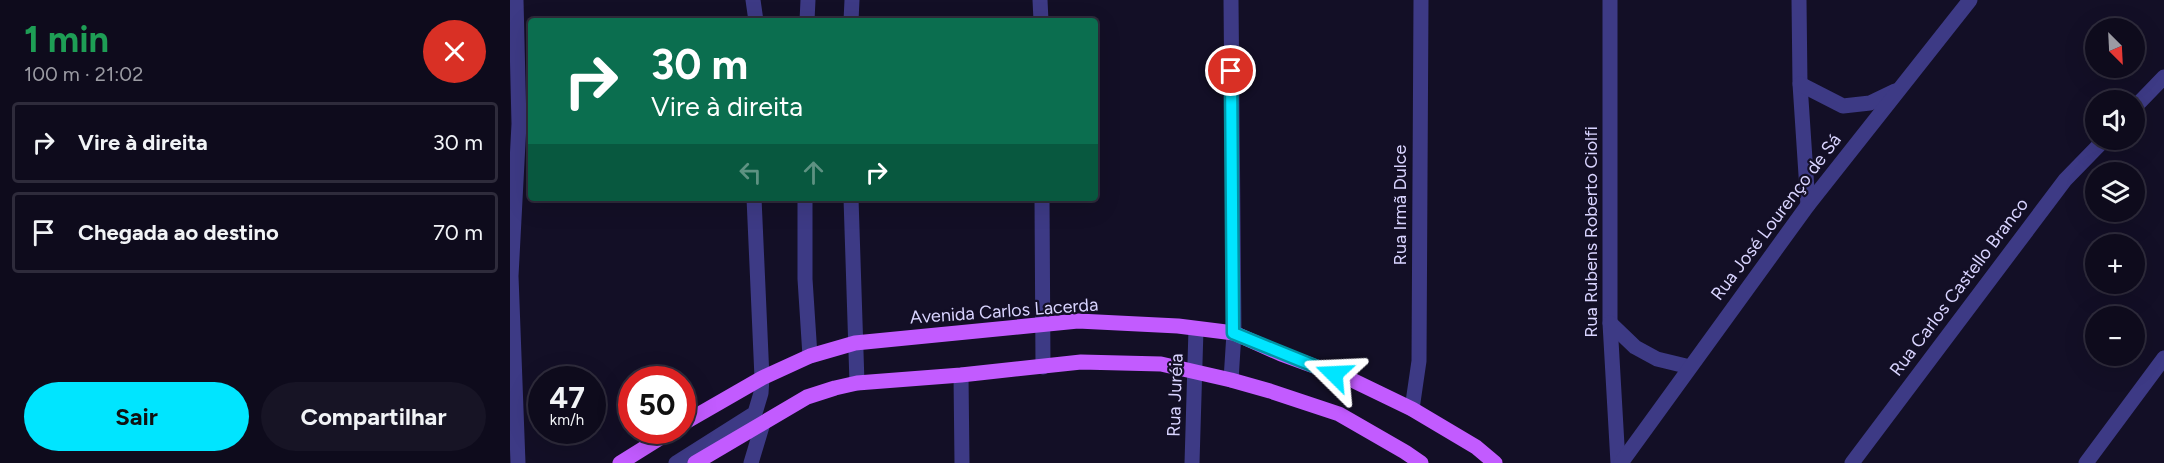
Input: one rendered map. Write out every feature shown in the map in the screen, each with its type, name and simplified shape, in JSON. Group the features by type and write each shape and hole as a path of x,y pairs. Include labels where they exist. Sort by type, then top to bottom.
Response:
{"main road":[{"name":"Avenida Carlos Lacerda","path":"696,416 762,378 810,356 855,343 1078,321 1178,326 1233,333 1281,354 1352,380 1412,409 1476,447 1495,463"},
{"path":"695,463 807,397 857,384 1081,362 1151,364 1194,370 1231,380 1338,414 1421,463"},
{"path":"620,463 651,444"}],"street":[{"path":"516,0 525,124 511,276 518,463"},
{"path":"753,0 756,18"},
{"path":"807,18 808,0"},
{"path":"851,18 852,0"},
{"path":"1040,0 1041,18"},
{"path":"1231,0 1233,333 1231,380"},
{"name":"Rua Irmã Dulce","path":"1412,409 1419,361 1420,0"},
{"name":"Rua Rubens Roberto Ciolfi","path":"1610,0 1610,323 1620,463"},
{"path":"1799,0 1800,84 1808,205"},
{"name":"Rua José Lourenço de Sá","path":"1620,463 1808,205 1970,0"},
{"path":"2145,97 2164,77"},
{"path":"1800,84 1843,106 1870,103 1897,90"},
{"name":"Rua Carlos Castello Branco","path":"1852,463 2065,180 2094,150"},
{"path":"676,463 755,413 761,393 754,201"},
{"path":"805,201 805,279 810,356"},
{"path":"851,201 857,384"},
{"path":"1042,201 1043,367"},
{"path":"1610,323 1635,348 1657,359 1690,367"},
{"name":"Rua Juréia","path":"1192,463 1196,329"},
{"path":"2086,463 2164,358"},
{"path":"961,375 962,463"},
{"path":"751,463 762,423"}],"route":[{"path":"1231,71 1233,333 1334,374"}]}
